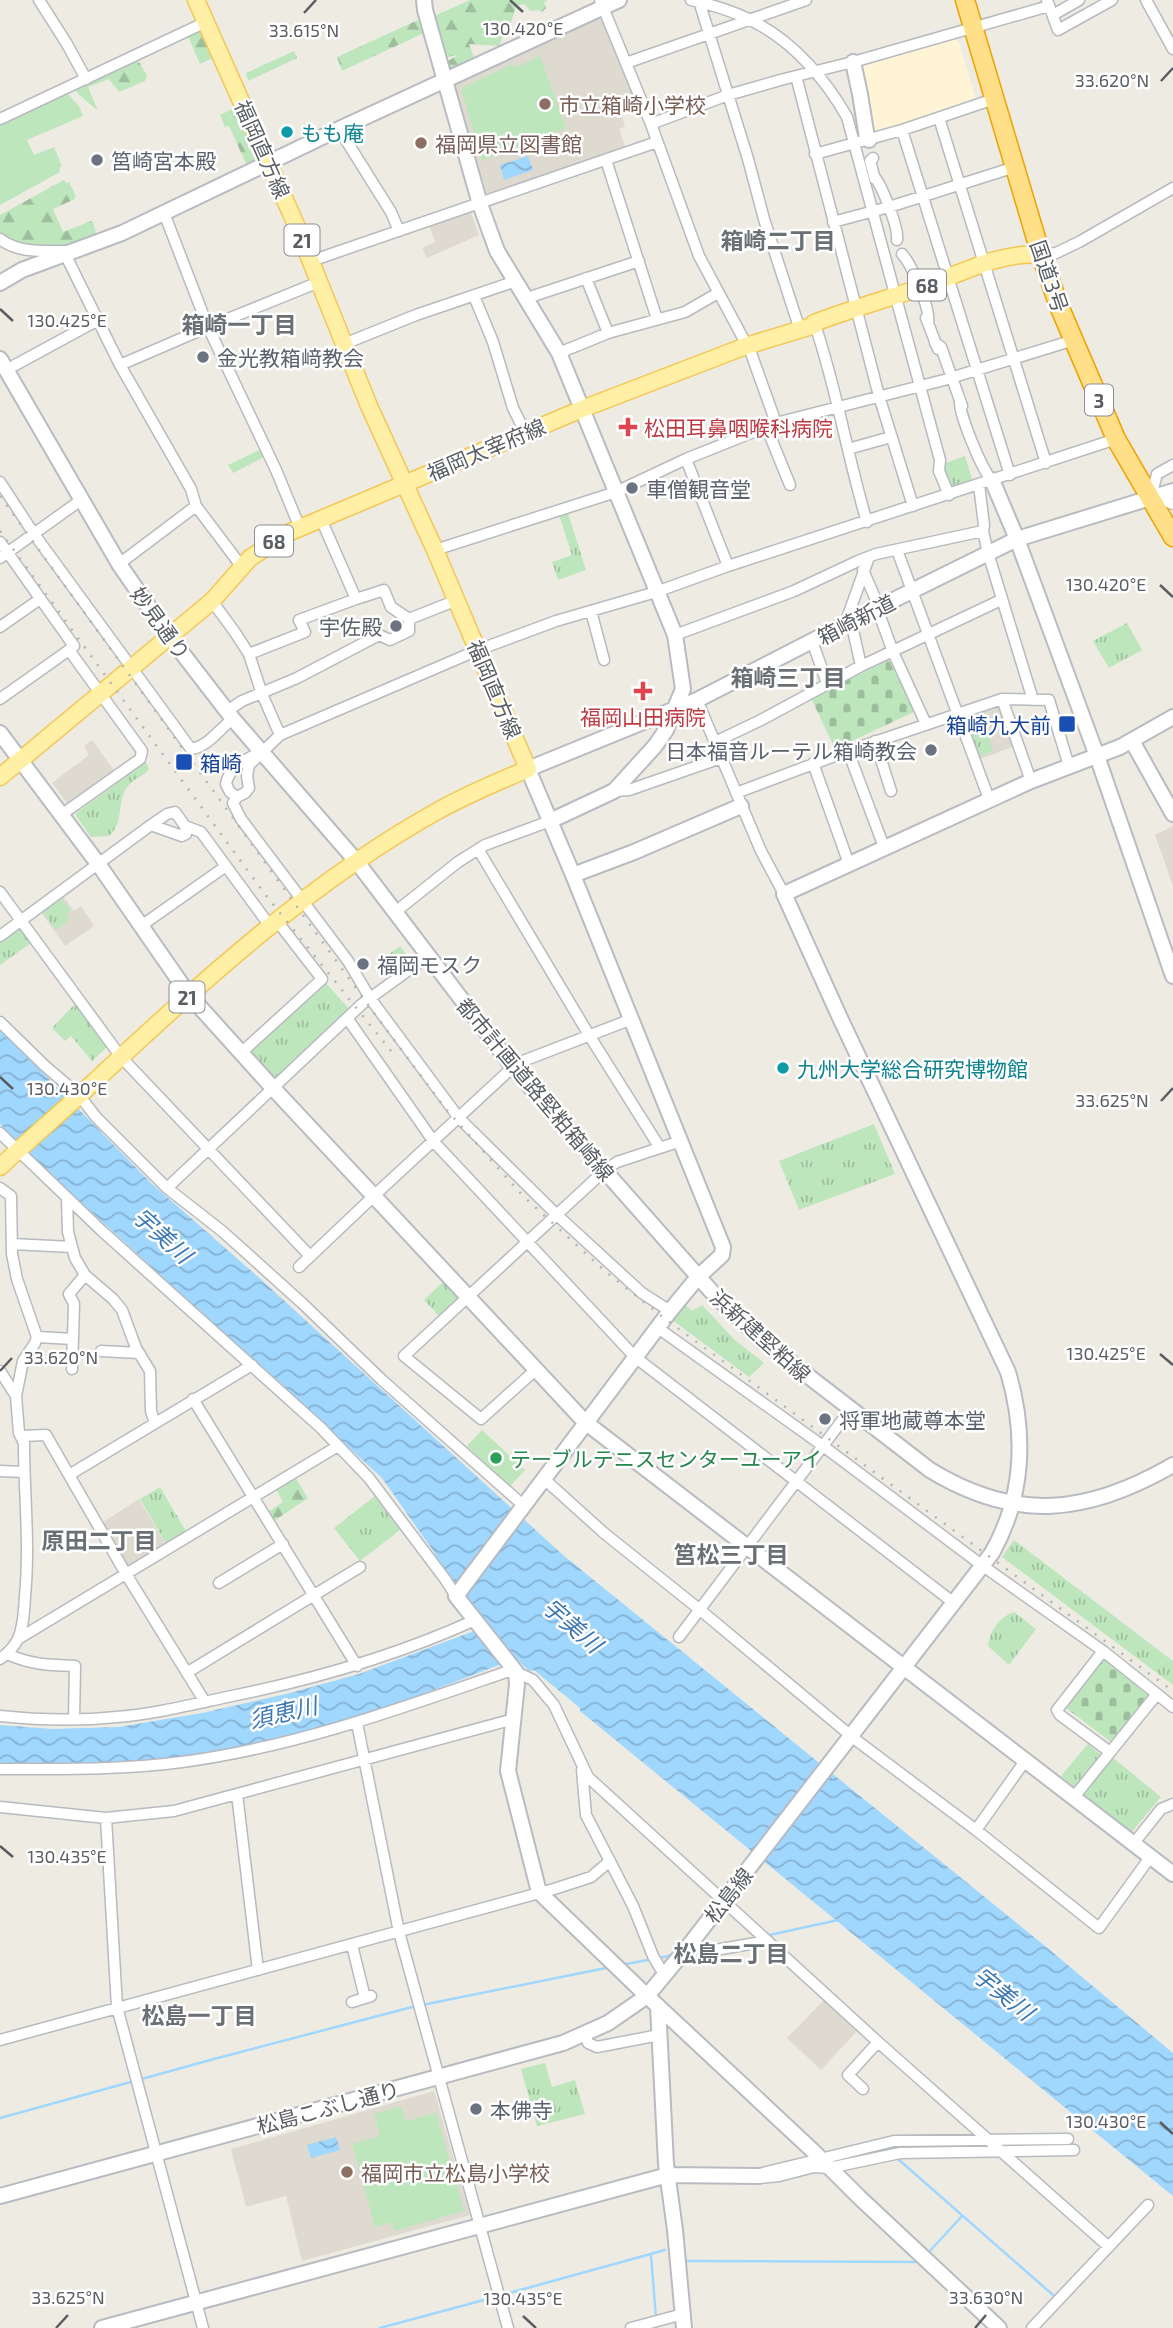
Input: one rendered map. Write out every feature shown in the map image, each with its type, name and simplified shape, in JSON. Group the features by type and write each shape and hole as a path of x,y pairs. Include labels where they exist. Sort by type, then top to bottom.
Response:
{"highway":[{"name":"国道3号","path":"965,0 1041,255 1059,306 1116,439 1173,537"}],"main road":[{"name":"福岡直方線","path":"196,0 269,162 369,406 457,600 528,769"},
{"name":"福岡太宰府線","path":"0,777 212,601 242,567 265,547 300,527 525,432 746,346 808,327 856,306 919,288 983,265 1024,254 1041,255"},
{"name":"21","path":"0,1167 189,995 274,923 357,862 443,808 528,769"}],"street":[{"path":"39,0 86,79"},
{"path":"0,283 22,270 85,248 164,213 602,4 619,0"},
{"path":"626,63 806,0"},
{"path":"651,124 728,95 974,26 1079,0"},
{"path":"1050,7 1058,30 1112,0"},
{"path":"1146,0 1173,49"},
{"path":"697,1 752,21 782,42 816,72 834,94 872,161 874,176 889,207 902,254 913,272 935,343 941,358 946,361 965,412 963,419 988,476 985,482 982,531 1033,700"},
{"path":"697,1 764,219 808,327 828,365 854,480 867,522"},
{"path":"602,4 651,124 699,256 751,353 790,485"},
{"path":"425,5 444,81 496,251 559,354 675,635 683,689 666,730 614,791"},
{"path":"0,119 205,22"},
{"path":"853,62 867,138 862,142"},
{"path":"796,76 879,396 913,506"},
{"path":"815,154 902,130 994,99"},
{"path":"939,118 1046,463"},
{"path":"339,129 391,212 399,231"},
{"path":"902,130 1010,475"},
{"path":"311,261 657,142"},
{"path":"862,142 873,211 940,460 939,471 949,495"},
{"path":"606,160 657,319"},
{"path":"833,222 1015,167"},
{"path":"1041,255 1056,253 1079,242 1173,188"},
{"path":"164,213 208,327 300,527"},
{"path":"0,239 20,250 62,251 85,248"},
{"path":"65,254 120,365 191,489 196,506 242,567"},
{"path":"527,298 639,261"},
{"path":"586,278 608,333"},
{"path":"344,344 416,315 516,281"},
{"path":"120,365 319,282"},
{"path":"559,354 608,333 685,312 718,293"},
{"path":"474,296 493,342 513,408 525,432"},
{"path":"3,365 97,320"},
{"path":"435,550 616,492 771,424 919,387 1074,340"},
{"name":"妙見通り","path":"3,365 120,564 169,636 230,715 357,862"},
{"path":"848,449 891,437"},
{"path":"670,1311 642,1293 557,1215 459,1118 370,998 348,961 235,810 233,803 249,788 249,765 280,735 478,650 556,621 656,592 1116,439"},
{"path":"686,459 728,566"},
{"path":"1151,496 1157,474 1173,465"},
{"path":"1151,496 1173,480"},
{"path":"0,482 34,534 191,749 196,749 218,734 242,701 297,678 379,635 390,640 409,632 409,619"},
{"path":"985,482 1017,539 1097,756 1172,973"},
{"path":"1151,496 1173,491"},
{"path":"1151,496 1173,504"},
{"name":"箱崎新道","path":"528,769 673,712 1017,539 1151,496"},
{"path":"4,555 81,500"},
{"path":"120,564 196,506"},
{"path":"321,519 356,598"},
{"path":"675,635 794,591 869,557 982,531"},
{"path":"0,542 4,555 74,646 0,699"},
{"path":"897,550 989,799"},
{"path":"861,666 848,622 869,557"},
{"path":"863,570 893,652 926,724"},
{"path":"249,654 305,632 299,620 384,590 391,607 409,619"},
{"path":"0,627 40,599"},
{"path":"409,619 457,600"},
{"path":"715,742 861,666 1001,600"},
{"path":"212,601 249,654 262,694 280,735"},
{"path":"591,611 604,660"},
{"path":"812,641 827,683"},
{"path":"61,815 142,757 142,751 69,650"},
{"path":"573,875 634,852 813,763 957,712 1002,699 1049,700 1069,766"},
{"path":"1002,699 1031,780"},
{"path":"697,700 767,865 784,894 1031,780 1097,756 1173,717"},
{"path":"0,733 99,865 189,995 585,1422 1173,1874"},
{"path":"1132,740 1173,814"},
{"path":"875,741 891,791"},
{"path":"237,797 230,792 226,784 228,775 242,761 263,751"},
{"path":"848,751 884,847"},
{"path":"394,913 458,862 485,845 550,821 614,791 629,790 721,758"},
{"path":"813,763 849,864"},
{"name":"浜新建堅粕線","path":"528,769 723,1247 722,1255 698,1277 764,1342 850,1410 930,1470 971,1492 1013,1503 1048,1507 1101,1499 1138,1484 1173,1465"},
{"path":"0,936 99,865 151,825 167,814 175,812 185,827 186,834 181,836 151,825"},
{"path":"185,827 201,832 226,866 322,979 242,1052"},
{"path":"478,849 660,1148"},
{"name":"都市計画道路堅粕箱崎線","path":"357,862 513,1068 698,1277"},
{"path":"141,926 226,866"},
{"path":"0,892 121,1057 310,1256"},
{"name":"松島線","path":"652,2001 666,1974 983,1566 999,1540 1013,1503 1020,1452 1016,1397 1008,1372 784,894"},
{"path":"167,1188 347,1018 428,956"},
{"path":"347,1018 434,1142 635,1357 954,1603"},
{"path":"299,1268 513,1068 523,1061 632,1019"},
{"path":"0,1022 167,1188 222,1231 521,1509"},
{"path":"0,1133 67,1198 338,1446 369,1478 458,1593 477,1623 514,1668 533,1680 554,1705 588,1777 878,2042 1110,2247"},
{"path":"535,1367 532,1373 481,1419 404,1356 604,1171 617,1162 681,1141"},
{"path":"0,1188 11,1196 13,1203 12,1244 17,1279 37,1336 36,1343 23,1362 16,1396 19,1433 24,1443 27,1572 23,1619 18,1639"},
{"path":"67,1198 68,1232 75,1258 85,1275 113,1298 122,1310 139,1353 150,1371 151,1411 155,1423"},
{"path":"12,1244 72,1247"},
{"path":"72,1369 74,1304 69,1294 85,1275"},
{"path":"458,1593 585,1422 698,1277"},
{"path":"658,1328 1103,1651 1173,1707"},
{"path":"37,1336 73,1339"},
{"path":"101,1351 139,1353"},
{"path":"69,1475 252,1366"},
{"path":"0,1371 16,1396"},
{"path":"193,1399 356,1666"},
{"path":"679,1637 850,1410"},
{"path":"22,1436 46,1435 126,1574 205,1702"},
{"path":"74,1719 75,1666 49,1666 4,1656 18,1639 338,1446"},
{"path":"0,1471 24,1472"},
{"path":"543,1478 604,1533 850,1735 976,1830 1099,1928 1151,1856"},
{"path":"219,1583 283,1544"},
{"path":"188,1672 360,1567"},
{"path":"0,1716 74,1719 127,1716 205,1702 289,1685 356,1666 477,1623"},
{"path":"1103,1651 1057,1710 1110,1752"},
{"path":"514,1668 509,1771 539,1892 999,2328"},
{"path":"0,1769 111,1769 183,1762 288,1742 357,1723 514,1668"},
{"path":"1074,1797 1157,1694"},
{"path":"0,1807 106,1818 174,1811 513,1719"},
{"path":"357,1723 399,1932 508,2328"},
{"path":"976,1830 1025,1761"},
{"path":"582,1763 586,1815 634,1906 653,1956 666,1974"},
{"path":"237,1794 258,1969"},
{"path":"1134,1843 1161,1810 1173,1804"},
{"path":"106,1818 117,2007 203,2328"},
{"path":"0,2040 591,1877 610,1861"},
{"path":"691,1943 709,1951 768,1941"},
{"path":"352,1945 368,1997 352,2003"},
{"path":"631,2328 683,2321 661,2101 659,2035 652,2001"},
{"name":"松島こぶし通り","path":"0,2196 563,2043 652,2001"},
{"path":"585,2034 588,2043 597,2047 659,2035"},
{"path":"863,2089 848,2075 878,2042"},
{"path":"102,2328 668,2175 760,2178 779,2176 894,2141 1068,2139"},
{"path":"824,2163 901,2153 1074,2150"},
{"path":"1032,2328 1148,2205"}],"shaded area":[{"name":"市立箱崎小学校","path":"600,17 604,19 638,100 620,109 625,127 619,129 626,149 488,197 456,83"},
{"path":"954,38 959,42 977,103 875,136 871,133 860,69 862,66"},
{"path":"470,210 479,235 427,258 422,248 435,242 429,225"},
{"path":"998,703 1015,746 978,760 962,715"},
{"path":"92,740 114,770 67,803 52,783 89,755 84,746"},
{"path":"1173,826 1173,886 1155,835"},
{"path":"63,896 74,911 81,906 94,926 65,946 41,912"},
{"path":"139,1499 167,1546 128,1570 100,1524"},
{"path":"825,1999 858,2030 821,2070 787,2038"},
{"name":"福岡市立松島小学校","path":"434,2091 470,2215 302,2261 286,2196 246,2207 231,2149"}],"green space":[{"path":"470,0 547,0 544,3 546,8 542,12 531,11 524,4 516,6 508,33 503,36 499,46 469,44 475,60 452,72 448,61 458,55 447,57 432,17"},
{"path":"418,20 424,33 342,71 337,57"},
{"path":"201,30 213,58 200,64 188,36"},
{"path":"294,51 297,58 248,81 246,73"},
{"path":"540,56 566,128 482,161 461,88 513,64 516,67"},
{"path":"136,61 147,76 145,81 119,92 109,79 88,87 98,111 75,89"},
{"path":"67,93 79,106 83,116 27,140 34,155 54,147 62,166 59,168 60,172 0,205 0,124"},
{"path":"236,107 260,162 248,168 229,126 225,127 220,115"},
{"path":"64,180 69,182 76,196 75,199 53,209 63,232 91,221 97,237 61,248 8,243 0,235 0,215"},
{"path":"261,449 264,457 233,473 228,465"},
{"path":"965,456 973,482 949,490 943,464"},
{"path":"568,513 586,570 558,580 552,562 572,555 559,515"},
{"path":"1127,623 1142,650 1109,668 1093,641"},
{"path":"889,660 914,712 835,749 811,698"},
{"path":"980,712 993,751 979,756 965,717"},
{"path":"146,762 149,769 130,783 124,792 114,830 109,836 91,837 75,814"},
{"path":"62,899 71,911 66,914 70,920 56,930 43,912"},
{"path":"19,927 31,943 0,965 0,941"},
{"path":"400,946 412,962 391,977 380,961"},
{"path":"325,982 350,1010 274,1081 250,1052"},
{"path":"75,1004 107,1047 92,1061 71,1036 65,1041 52,1028"},
{"path":"874,1124 895,1174 799,1210 779,1161"},
{"path":"443,1282 458,1298 439,1316 424,1300"},
{"path":"684,1303 692,1311 702,1305 735,1340 764,1363 749,1377 671,1319"},
{"name":"テーブルテニスセンターユーアイ","path":"482,1430 525,1470 510,1486 467,1446"},
{"path":"295,1477 308,1498 274,1521 268,1512 283,1502 276,1489"},
{"path":"160,1487 187,1533 167,1545 140,1499"},
{"path":"375,1496 400,1530 360,1561 334,1528"},
{"path":"1014,1540 1173,1661 1173,1685 1002,1557"},
{"path":"1014,1612 1036,1629 1009,1665 988,1646 996,1625"},
{"path":"1106,1657 1152,1694 1111,1742 1066,1708"},
{"path":"1088,1744 1101,1755 1075,1787 1061,1776"},
{"path":"1112,1757 1161,1797 1130,1834 1081,1794"},
{"path":"545,2063 552,2087 575,2080 585,2114 537,2126 521,2069"},
{"path":"401,2106 406,2121 436,2113 464,2211 394,2231 392,2222 375,2227 352,2144 380,2136 374,2114"}],"water":[{"path":"528,156 533,170 504,180 500,165"},
{"path":"0,1029 151,1183 563,1555 1173,2053 1173,2196 580,1711 580,1708 534,1670 529,1671 516,1658 349,1719 219,1753 156,1762 0,1764 0,1725 52,1729 119,1727 202,1713 359,1674 474,1631 482,1618 465,1593 443,1572 434,1552 382,1478 38,1163 0,1124"},
{"path":"336,2137 340,2150 311,2158 307,2145"},
{"path":"1070,2143 1070,2148 896,2149 836,2163 835,2158 895,2145"}],"waterway":[{"path":"765,1936 838,1920"},
{"path":"659,1958 673,1955"},
{"path":"621,1965 653,1959"},
{"path":"422,2005 611,1967"},
{"path":"0,2118 416,2006"},
{"path":"898,2159 1053,2295"},
{"path":"929,2252 962,2216"},
{"path":"502,2295 665,2250"},
{"path":"651,2255 656,2318"},
{"path":"684,2261 916,2262"},
{"path":"380,2328 495,2297"}],"railway":[{"path":"0,496 371,1009 445,1108 523,1196 607,1273 668,1321 1173,1691"},
{"path":"0,531 264,893 391,1051"}],"place":[{"name":"市立箱崎小学校","path":"545,104"},
{"name":"もも庵","path":"287,132"},
{"name":"福岡県立図書館","path":"421,143"},
{"name":"筥崎宮本殿","path":"97,160"},
{"name":"金光教箱﨑教会","path":"203,357"},
{"name":"松田耳鼻咽喉科病院","path":"628,427"},
{"name":"車僧観音堂","path":"632,488"},
{"name":"宇佐殿","path":"396,626"},
{"name":"福岡山田病院","path":"643,691"},
{"name":"箱崎九大前","path":"1067,724"},
{"name":"日本福音ルーテル箱崎教会","path":"931,750"},
{"name":"箱崎","path":"184,762"},
{"name":"福岡モスク","path":"363,964"},
{"name":"九州大学総合研究博物館","path":"783,1068"},
{"name":"将軍地蔵尊本堂","path":"825,1419"},
{"name":"テーブルテニスセンターユーアイ","path":"496,1458"},
{"name":"本佛寺","path":"476,2109"},
{"name":"福岡市立松島小学校","path":"347,2172"}],"district":[{"name":"箱崎二丁目","path":"778,240"},
{"name":"箱崎一丁目","path":"239,324"},
{"name":"箱崎三丁目","path":"788,677"},
{"name":"原田二丁目","path":"99,1540"},
{"name":"筥松三丁目","path":"731,1554"},
{"name":"松島二丁目","path":"731,1953"},
{"name":"松島一丁目","path":"199,2015"}],"water label":[{"name":"宇美川","path":"163,1235"},
{"name":"宇美川","path":"573,1625"},
{"name":"須恵川","path":"283,1712"},
{"name":"宇美川","path":"1004,1993"}]}
